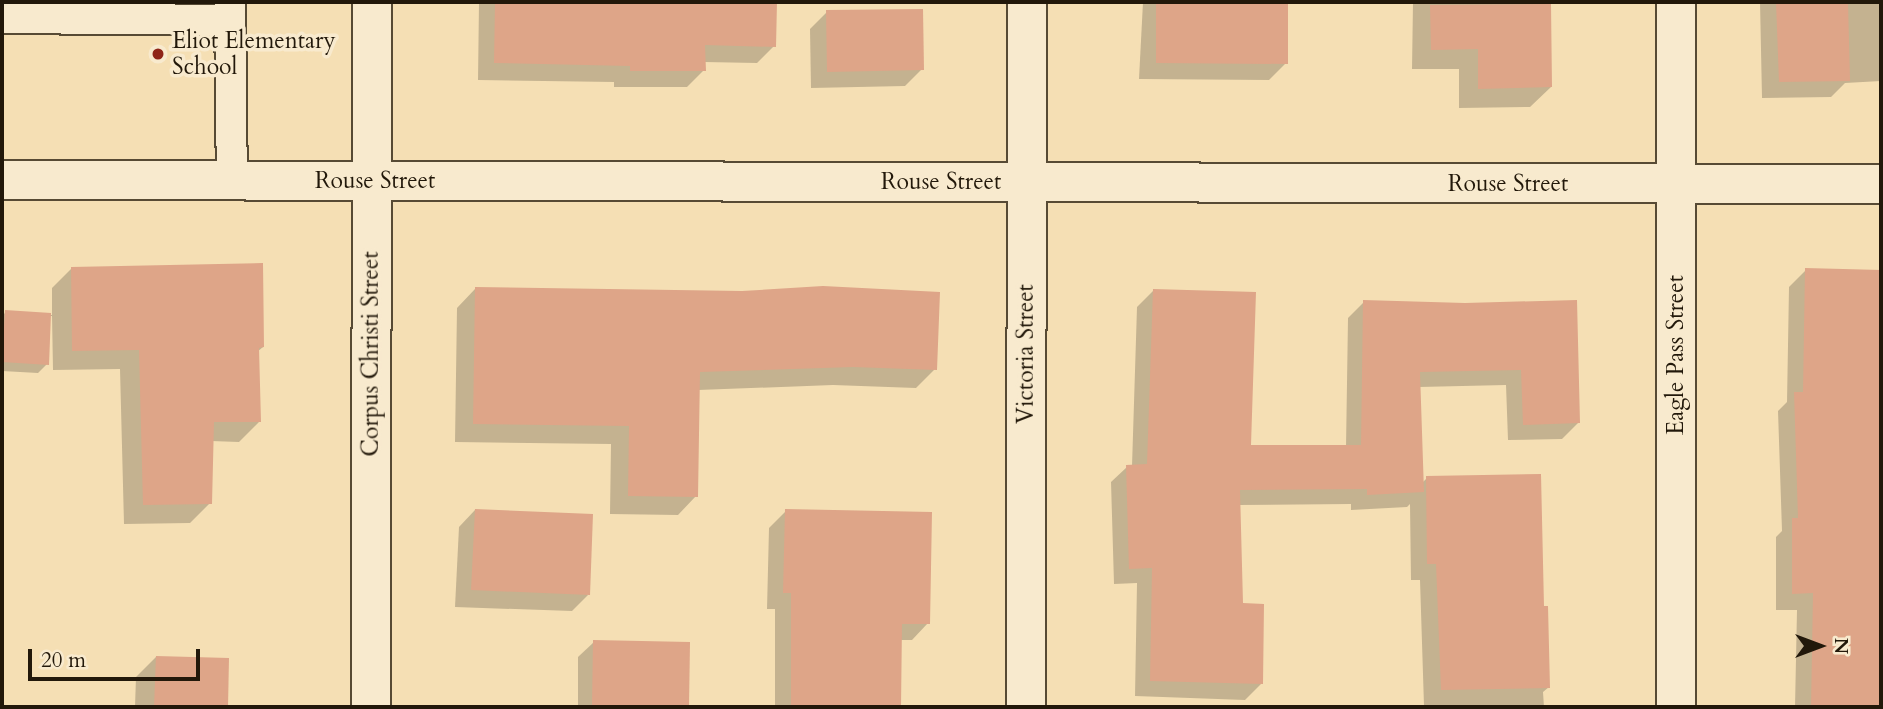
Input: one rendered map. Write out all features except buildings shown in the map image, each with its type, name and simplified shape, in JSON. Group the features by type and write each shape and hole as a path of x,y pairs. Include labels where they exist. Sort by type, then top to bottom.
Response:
{"street":[{"name":"Corpus Christi Street","path":"371,707 372,2"},
{"name":"Victoria Street","path":"1026,707 1027,2"},
{"name":"Eagle Pass Street","path":"1676,2 1676,707"},
{"name":"Rouse Street","path":"2,180 1881,184"}],"lane":[{"path":"2,18 230,11 232,181"}],"place":[{"name":"Eliot Elementary School","path":"158,54"}]}
